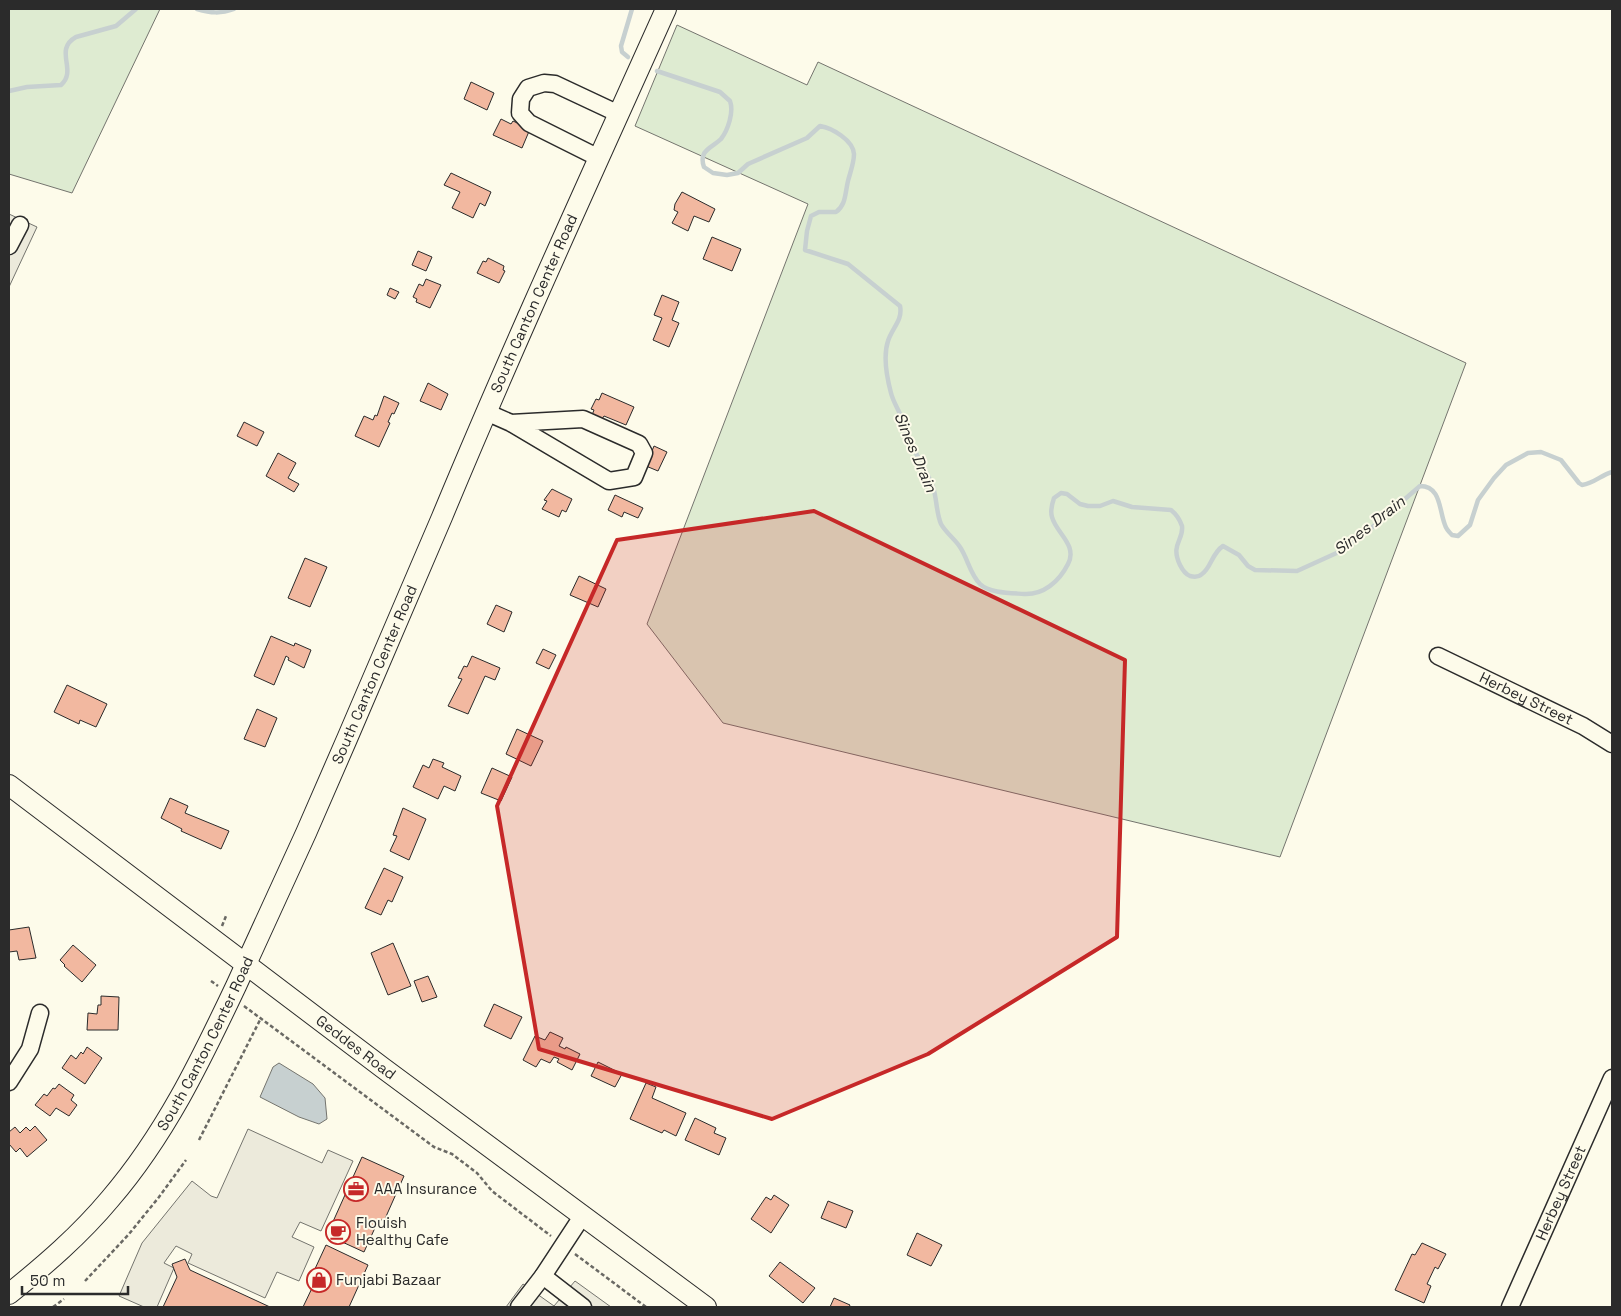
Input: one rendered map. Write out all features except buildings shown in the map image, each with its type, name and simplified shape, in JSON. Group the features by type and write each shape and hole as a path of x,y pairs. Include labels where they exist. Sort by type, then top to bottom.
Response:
{"main road":[{"name":"South Canton Center Road","path":"9,1294 55,1256 110,1199 140,1160 197,1068 293,862 403,611 486,412 666,9"},
{"name":"Geddes Road","path":"9,785 391,1074 706,1307"}],"street":[{"path":"600,158 529,123 520,113 521,99 528,88 544,83 555,84 619,114"},
{"path":"9,246 20,225"},
{"path":"486,412 511,423 609,481 634,477 644,453 639,444 583,419 511,423"},
{"name":"Herbey Street","path":"1438,656 1583,726 1612,744"},
{"path":"9,1082 30,1049 40,1013"},
{"name":"Herbey Street","path":"1510,1307 1612,1078"},
{"path":"519,1307 543,1276 583,1215"},
{"path":"543,1276 575,1305"}],"path":[{"path":"254,1013 434,1147 452,1154 471,1168 492,1192 646,1307"},
{"path":"199,1140 261,1018"},
{"path":"85,1281 129,1234 186,1160"},
{"path":"53,1307 64,1299"}],"highlighted area":[{"path":"814,511 1125,660 1117,937 928,1054 772,1119 539,1049 497,806 617,540"}],"green space":[{"path":"9,9 160,9 72,193 9,174"},
{"path":"677,25 807,85 818,62 1466,363 1280,857 723,723 647,624 808,204 635,126"}],"shaded area":[{"path":"9,214 37,227 9,287"},
{"path":"279,1063 313,1084 325,1098 327,1119 319,1124 299,1117 260,1097 273,1067"},
{"path":"248,1129 322,1163 328,1150 353,1161 321,1231 300,1222 292,1237 314,1247 299,1281 277,1272 265,1298 188,1263 192,1254 176,1246 164,1263 174,1268 157,1307 144,1307 119,1296 142,1243 192,1181 211,1196 217,1198"},
{"path":"575,1281 611,1307 506,1307 523,1284 554,1306"}],"waterway":[{"name":"Sines Drain","path":"9,91 27,87 61,85 66,79 66,48 69,42 76,37 116,26 136,9"},
{"name":"Sines Drain","path":"197,9 216,12 234,9"},
{"name":"Sines Drain","path":"628,57 622,52 621,46 632,9"},
{"name":"Sines Drain","path":"657,71 720,92 730,101 731,115 726,131 721,139 704,153 703,157 704,167 713,173 727,175 738,173 748,164 807,138 820,126 836,132 850,144 854,157 842,206 836,212 819,212 811,216 805,250 848,264 900,306 899,320 888,341 886,353 887,374 892,396 907,436 933,487 941,524 956,541 971,571 984,587 1007,593 1031,594 1044,590 1060,576 1070,557 1068,545 1051,515 1054,498 1061,493 1067,494 1080,504 1088,506 1100,506 1113,501 1132,507 1171,510 1178,517 1182,526 1176,552 1177,558 1185,573 1195,577 1208,568 1216,552 1223,546 1239,555 1248,566 1255,570 1297,571 1341,551 1369,530 1420,486 1427,487 1436,494 1446,528 1452,535 1458,536 1470,525 1478,500 1494,478 1506,465 1528,453 1541,452 1561,460 1582,485 1591,483 1612,472"}],"place":[{"name":"AAA Insurance","path":"356,1189"},
{"name":"Flouish Healthy Cafe","path":"338,1232"},
{"name":"Funjabi Bazaar","path":"319,1280"}]}
